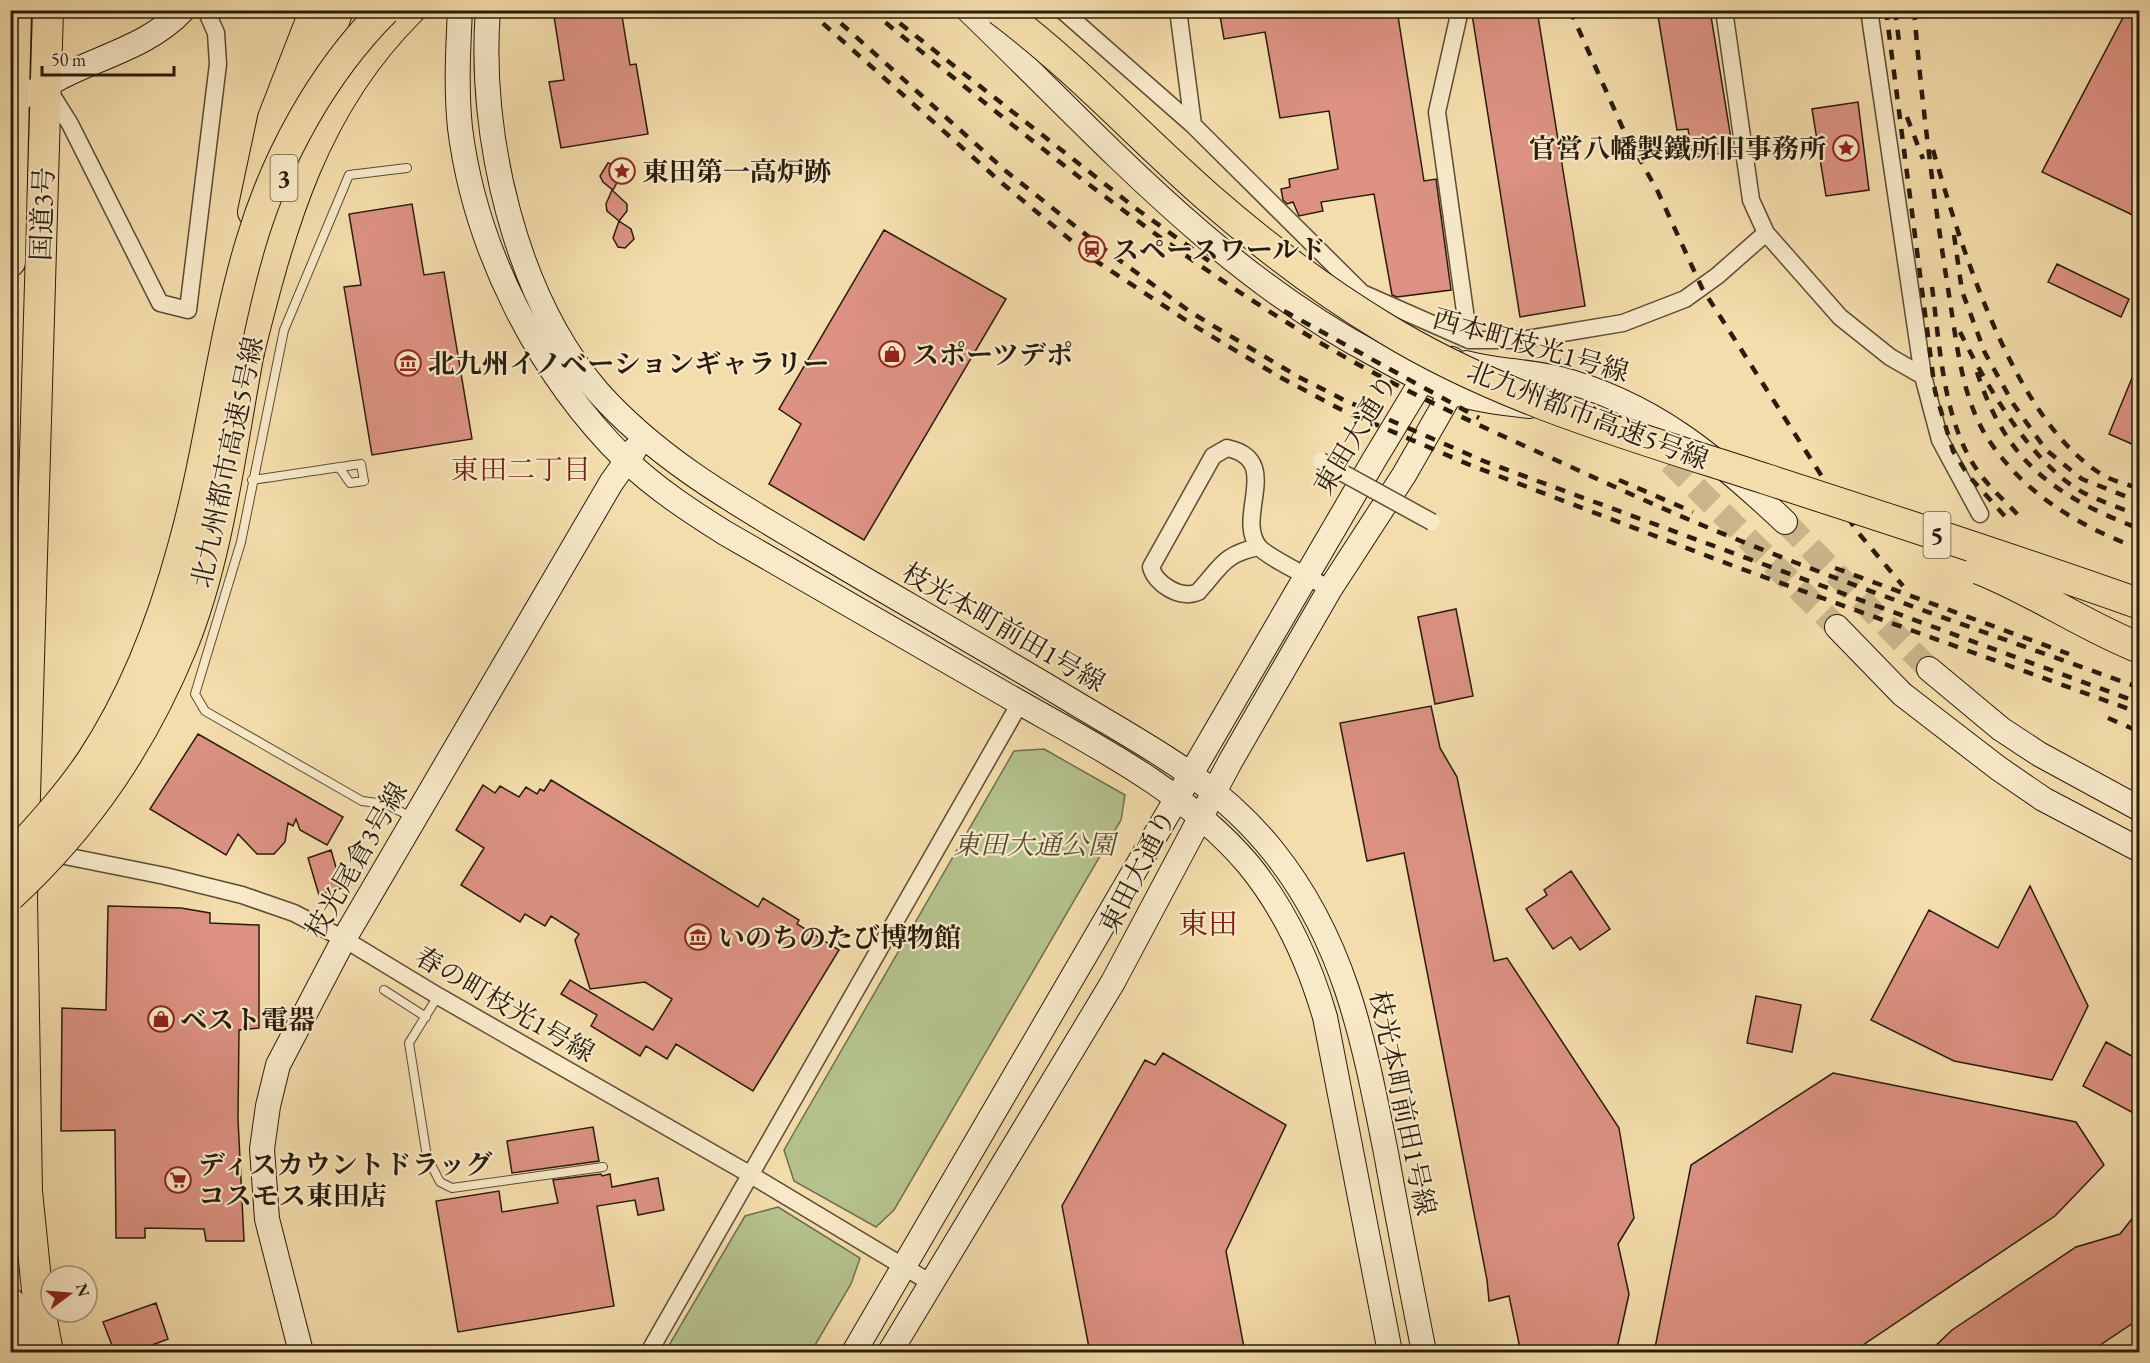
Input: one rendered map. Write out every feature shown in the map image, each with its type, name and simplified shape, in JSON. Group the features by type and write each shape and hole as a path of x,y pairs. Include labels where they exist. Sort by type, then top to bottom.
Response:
{"highway":[{"name":"国道3号","path":"10,262 16,10"},
{"name":"国道3号","path":"32,1303 38,1200 18,1159 16,854 48,10"},
{"name":"3","path":"238,292 262,163 273,118 315,10"},
{"name":"3","path":"249,352 279,199 296,129 338,10"},
{"path":"16,854 52,814 92,760 128,698 158,625 183,547 251,241 288,149 342,59 385,10"},
{"name":"北九州都市高速5号線","path":"16,897 91,810 127,758 184,643 202,584 220,507 249,352 275,247 319,136 339,98 364,62 410,10"},
{"name":"北九州都市高速5号線","path":"999,10 1074,70 1207,196 1248,231 1331,294 1386,329 1442,359 1542,404 2139,604"},
{"path":"1009,10 1074,70"},
{"path":"1735,469 2009,581 2139,630"},
{"path":"2009,581 2107,635 2139,648"},
{"path":"27,1353 32,1303"},
{"path":"32,1303 48,1353"},
{"path":"32,1303 61,1353"}],"street":[{"path":"13,101 142,42 162,29 183,10"},
{"path":"45,86 66,117 160,303 188,310 218,64 216,33 206,10"},
{"path":"460,10 457,64 460,129 480,218 506,288 539,350 577,406 626,460 684,507 724,533 1146,776 1177,799 1224,840 1254,872 1270,894 1311,968 1325,1017 1390,1353"},
{"name":"枝光本町前田1号線","path":"488,10 486,32 492,139 507,214 534,284 560,338 596,389 645,439 700,481 1191,773 1215,790 1272,849 1296,881 1347,983 1364,1039 1424,1353"},
{"name":"西本町枝光1号線","path":"968,10 1193,225 1276,296 1338,335 1452,392 1487,401 1599,415 1638,437 1670,462"},
{"name":"西本町枝光1号線","path":"1018,10 1180,171 1318,284 1377,322 1452,360 1478,367 1554,378 1632,405 1684,435 1712,456 1785,522"},
{"path":"1062,10 1193,125 1362,293 1469,340 1521,340 1623,323 1684,299 1717,276 1766,233"},
{"path":"1178,10 1193,125"},
{"path":"1460,10 1437,112 1469,340"},
{"path":"1724,10 1751,200 1766,233 1840,317 1890,357 1923,376"},
{"path":"1869,10 1923,376 1940,440 1980,514"},
{"path":"1452,360 1452,392"},
{"name":"東田大通り","path":"854,1353 1423,379 1452,360"},
{"name":"東田大通り","path":"891,1353 1113,982 1198,818 1330,589 1404,475 1452,392"},
{"name":"枝光尾倉3号線","path":"301,1353 267,1219 262,1149 268,1106 278,1065 344,939 414,819 626,460 645,439"},
{"path":"1259,547 1234,554 1224,560 1198,592 1192,595 1182,595 1160,581 1151,567 1213,456 1222,449 1232,450 1243,456 1254,469 1257,486 1250,517 1252,532 1259,547 1330,589"},
{"path":"1321,461 1432,522"},
{"path":"1837,627 1902,694 1998,768 2043,799 2139,850"},
{"path":"1929,669 2001,729 2039,754 2139,809"},
{"path":"649,1353 1020,703"},
{"name":"春の町枝光1号線","path":"16,854 165,876 242,895 294,913 344,939 438,996 751,1175 905,1265 931,1283"},
{"path":"10,1060 12,950 16,897"},
{"path":"10,1217 18,1159"}],"lane":[{"path":"407,168 349,175 284,330 241,542 195,694 205,711 362,801 385,804 414,819"},
{"path":"252,480 339,467"},
{"path":"384,990 426,1017"},
{"path":"438,996 409,1043 427,1157 440,1182 452,1188 603,1167"}],"green space":[{"name":"東田大通公園","path":"1044,749 1125,795 1121,820 894,1210 876,1227 794,1181 784,1150 1014,751"},
{"path":"778,1207 860,1258 851,1284 811,1352 665,1352 745,1216"}],"building":[{"path":"553,10 621,10 630,65 636,64 648,134 561,148 549,82 564,80"},
{"path":"1219,10 1397,10 1424,181 1436,179 1451,290 1397,297 1392,295 1374,194 1321,202 1323,211 1299,216 1293,202 1287,204 1283,200 1281,189 1290,187 1289,179 1338,169 1329,111 1280,118 1265,32 1224,39"},
{"path":"1496,10 1537,10 1585,306 1520,317 1472,14"},
{"path":"1657,10 1710,10 1733,151 1693,158 1688,129 1677,130"},
{"path":"2127,10 2139,10 2139,218 2042,172"},
{"path":"1858,102 1869,190 1826,196 1812,109"},
{"path":"608,163 615,165 622,173 613,190 603,182 600,176"},
{"path":"612,190 627,204 627,211 619,221 607,211 606,204"},
{"name":"北九州イノベーションギャラリー","path":"412,204 424,275 444,272 472,439 372,455 344,287 361,285 349,214"},
{"path":"619,221 631,229 634,239 625,248 618,247 613,238"},
{"name":"スポーツデポ","path":"884,230 1006,299 864,540 769,484 801,424 779,409"},
{"path":"2057,264 2129,299 2121,317 2048,282"},
{"path":"2139,361 2139,447 2109,434"},
{"path":"1456,609 1473,696 1435,704 1418,617"},
{"path":"1431,706 1440,748 1457,777 1494,961 1507,958 1619,1128 1634,1218 1618,1244 1629,1294 1616,1353 1521,1353 1509,1296 1489,1301 1487,1280 1404,853 1367,861 1340,723"},
{"path":"198,734 343,817 327,845 300,830 296,819 293,826 288,823 285,842 274,854 257,854 238,834 226,855 150,809"},
{"name":"いのちのたび博物館","path":"551,780 758,907 763,898 799,920 797,924 839,950 753,1091 676,1044 667,1059 646,1046 640,1056 591,1026 597,1015 561,994 570,980 653,1030 672,999 645,982 590,989 575,940 579,934 551,916 545,926 525,914 520,922 461,885 484,848 456,830 483,785 495,793 500,786 519,797 526,787 537,794 540,789 544,791"},
{"path":"331,850 342,888 319,895 308,858"},
{"path":"1571,871 1610,929 1580,950 1571,937 1553,949 1526,909 1547,895 1544,890"},
{"path":"2030,886 2088,1006 2052,1080 1954,1061 1871,1020 1929,910 1998,948"},
{"name":"ベスト電器","path":"108,906 181,908 210,913 210,923 259,925 259,1028 239,1030 238,1119 244,1241 206,1241 204,1229 145,1228 145,1238 116,1238 115,1130 61,1131 62,1008 106,1010"},
{"path":"1756,996 1801,1005 1792,1052 1747,1043"},
{"path":"2106,1042 2139,1060 2139,1116 2083,1086"},
{"path":"1163,1053 1286,1125 1226,1251 1245,1353 1090,1353 1062,1206 1145,1060 1155,1065"},
{"path":"1833,1073 2076,1122 2104,1165 2055,1216 1851,1353 1654,1353 1691,1165"},
{"path":"593,1127 599,1161 512,1173 507,1141"},
{"path":"601,1174 602,1176 610,1174 612,1187 658,1178 664,1210 638,1215 635,1200 597,1206 614,1306 458,1332 436,1201 499,1191 502,1212 558,1203 553,1180"},
{"path":"2139,1210 2139,1319 2088,1353 1928,1353 1952,1330 2076,1247 2120,1234"},
{"path":"156,1303 168,1339 131,1353 115,1353 103,1322"}],"tunnel":[{"path":"1670,462 1837,627"},
{"path":"1785,522 1929,669"}],"railway":[{"path":"808,10 1003,184 1096,261 1193,325 1278,376 1340,409 1470,465 1731,565 2140,713"},
{"path":"826,10 1007,172 1104,249 1192,313 1297,376 1344,400 1486,462 2140,703"},
{"path":"870,10 1030,139 1139,222 1251,300 1367,370 1488,429 1712,529 1887,597 2140,688"},
{"path":"1570,10 1624,131 1658,192 1702,288 1856,530 1903,586"},
{"path":"1886,10 1935,391 1953,451 1968,475 2010,522"},
{"path":"1895,10 1900,49"},
{"path":"1914,10 1938,224 1961,369 1979,423 2003,459 2036,492 2075,519 2140,549"},
{"path":"884,11 1138,210 1209,261"},
{"path":"1907,117 1923,159"},
{"path":"1933,150 1975,280 1994,327 2017,373 2042,414 2070,448 2101,474 2140,489"},
{"path":"1954,235 1962,291 1985,353 2014,405 2046,450 2082,479 2140,502"},
{"path":"1932,287 1945,384 1958,432 1980,474 2018,515"},
{"path":"1284,311 1479,418"},
{"path":"1960,332 1998,400 2014,424 2049,466 2068,483 2088,495 2140,516"},
{"path":"1977,372 2003,430 2019,453 2037,472 2058,489 2082,503 2140,529"},
{"path":"1619,480 1693,512"},
{"path":"1835,568 2069,654"},
{"path":"2108,718 2140,732"}],"place":[{"name":"官営八幡製鐵所旧事務所","path":"1846,148"},
{"name":"東田第一高炉跡","path":"622,171"},
{"name":"スペースワールド","path":"1092,249"},
{"name":"スポーツデポ","path":"892,354"},
{"name":"北九州イノベーションギャラリー","path":"408,363"},
{"name":"いのちのたび博物館","path":"698,937"},
{"name":"ベスト電器","path":"161,1019"},
{"name":"ディスカウントドラッグ コスモス東田店","path":"178,1180"}],"district":[{"name":"東田二丁目","path":"521,469"},
{"name":"東田","path":"1208,923"}]}
